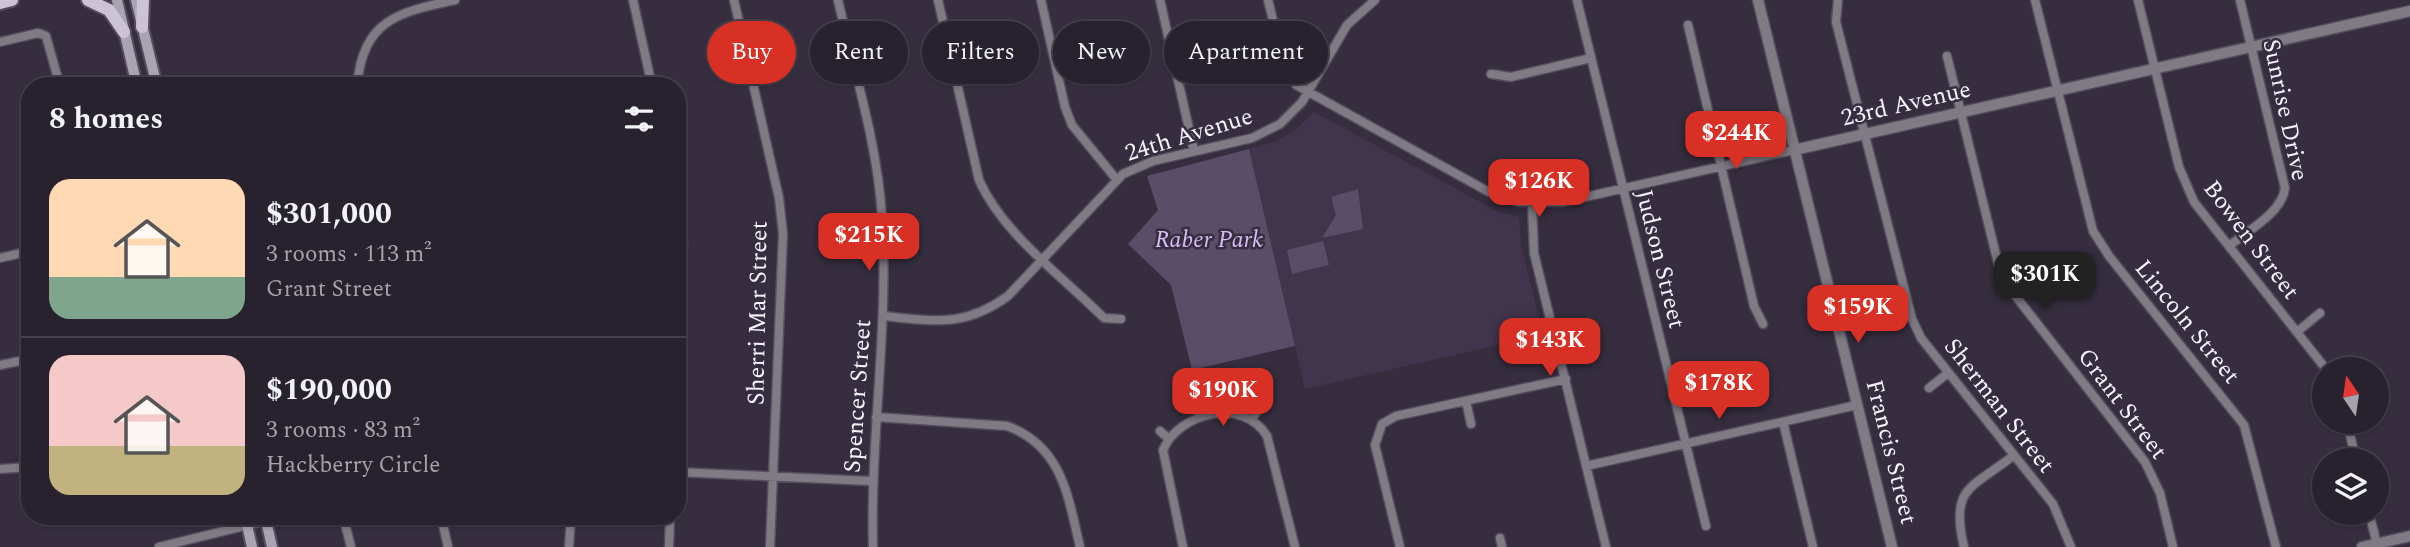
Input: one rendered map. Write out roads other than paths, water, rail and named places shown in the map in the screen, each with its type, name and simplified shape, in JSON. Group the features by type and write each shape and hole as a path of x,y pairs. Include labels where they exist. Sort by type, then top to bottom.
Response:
{"main road":[{"path":"0,3 12,0"},
{"path":"88,0 109,10 124,32"},
{"path":"117,0 135,77"},
{"path":"136,0 156,77"},
{"path":"142,27 143,0"},
{"path":"247,525 252,547"},
{"path":"266,525 272,547"}],"street":[{"path":"359,77 362,57 371,37 382,25 410,10 455,0"},
{"path":"632,0 650,77"},
{"name":"Sherri Mar Street","path":"734,0 779,198 783,234 769,547"},
{"name":"Spencer Street","path":"838,0 878,179 882,217 883,316 871,481 873,547"},
{"path":"939,0 979,180 989,201 1003,221 1104,318 1121,318"},
{"path":"1041,0 1065,107 1072,125 1117,180"},
{"path":"1160,0 1194,151"},
{"path":"1268,0 1286,69 1296,85 1308,93"},
{"name":"24th Avenue","path":"883,316 951,322 971,318 1008,296 1117,180 1137,166 1266,132 1291,115 1308,93 1347,25 1374,0"},
{"name":"Judson Street","path":"1577,0 1706,526"},
{"name":"Francis Street","path":"1758,0 1892,547"},
{"name":"Sherman Street","path":"1838,0 1836,22 1912,319 1921,338 2057,511 2071,547"},
{"name":"Lincoln Street","path":"2035,0 2093,232 2109,256 2244,425 2276,547"},
{"name":"Bowen Street","path":"2138,0 2183,178 2194,202 2317,357"},
{"name":"Sunrise Drive","path":"2229,246 2274,210 2284,196 2284,178 2240,0"},
{"name":"23rd Avenue","path":"1308,93 1489,191 1532,204 1563,202 2410,11"},
{"path":"1688,25 1754,306 1763,324"},
{"path":"0,42 38,33 46,36 57,77"},
{"name":"Grant Street","path":"1947,56 2007,285 2145,462 2160,493 2173,547"},
{"path":"1491,74 1511,77 1591,58"},
{"path":"1532,204 1534,253 1606,547"},
{"path":"0,258 21,253"},
{"path":"2297,332 2320,313"},
{"path":"0,365 21,361"},
{"path":"1929,388 1948,373"},
{"path":"1400,547 1376,445 1378,430 1396,416 1566,379"},
{"path":"1466,401 1471,424"},
{"path":"1586,466 1857,405"},
{"path":"1252,419 1259,408"},
{"path":"1183,547 1163,462 1163,450 1168,438 1188,422 1229,412 1252,419 1261,425 1267,436 1295,547"},
{"path":"876,417 1007,426 1024,432 1053,459 1062,475 1080,547"},
{"path":"1369,422 1378,430"},
{"path":"1783,422 1813,547"},
{"path":"1160,431 1168,438"},
{"path":"1964,547 1957,515 1961,500 2013,456"},
{"path":"0,469 21,468"},
{"path":"686,472 871,481"},
{"path":"159,547 233,525"},
{"path":"345,525 351,547"},
{"path":"443,525 448,547"},
{"path":"569,547 570,525"},
{"path":"669,547 670,525"},
{"path":"2372,525 2377,544"},
{"path":"2362,547 2410,536"}],"park label":[{"name":"Raber Park","path":"1209,240"}]}
